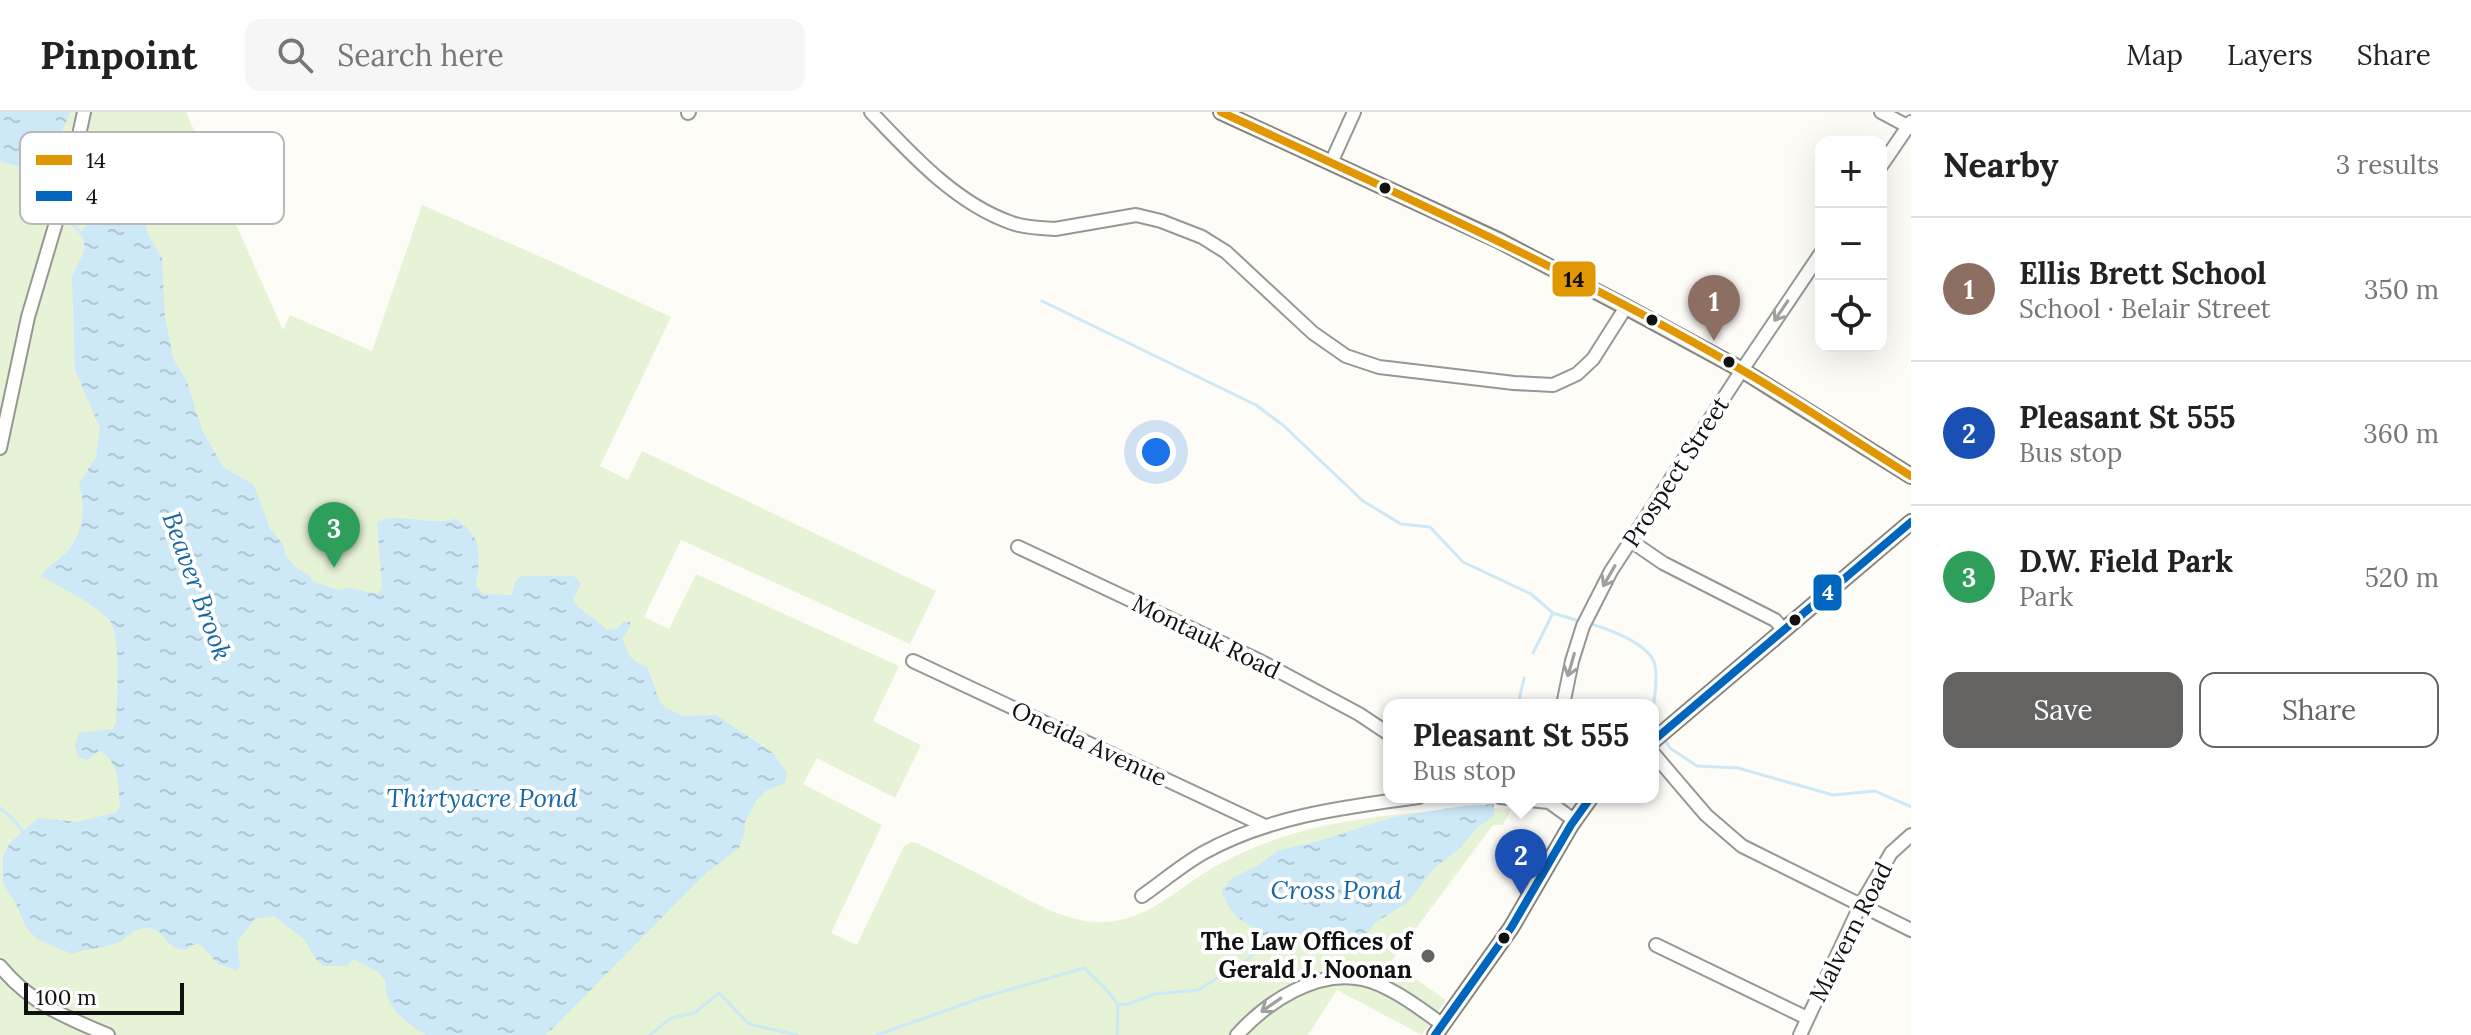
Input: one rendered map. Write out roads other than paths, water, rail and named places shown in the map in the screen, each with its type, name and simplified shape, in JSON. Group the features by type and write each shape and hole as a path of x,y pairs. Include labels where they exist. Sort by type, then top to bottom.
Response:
{"main road":[{"path":"1221,112 1244,117 1331,163 1498,240 1626,307 1742,370 1911,476"},
{"path":"1659,736 1911,522"},
{"path":"1438,1030 1511,928 1587,803"}],"street":[{"path":"80,132 84,112"},
{"path":"871,112 923,164 978,207 1013,224 1055,229 1136,215 1202,237 1226,252 1313,333 1346,356 1379,367 1553,385 1577,374 1593,359 1626,307"},
{"path":"1331,163 1354,112"},
{"path":"1881,112 1910,125 1887,158"},
{"path":"0,448 28,317 56,224"},
{"name":"Prospect Street","path":"1564,699 1585,621 1611,571 1815,262"},
{"path":"1631,541 1663,563 1764,614 1784,630"},
{"name":"Montauk Road","path":"1018,547 1260,661 1383,730"},
{"name":"Oneida Avenue","path":"913,661 1265,826"},
{"path":"1659,760 1706,815 1742,846 1911,930"},
{"path":"1142,896 1200,855 1265,826 1354,805 1383,801"},
{"path":"1554,803 1574,820"},
{"name":"Malvern Road","path":"1800,1035 1860,906 1891,853 1911,835"},
{"path":"1656,945 1807,1018"},
{"path":"0,966 33,999 108,1035"},
{"path":"1237,1035 1253,1018 1293,990 1350,977 1364,979 1386,989 1438,1030"}],"water":[{"path":"0,112 70,112 62,132 20,132 20,167 0,161"},
{"name":"Thirtyacre Pond","path":"89,224 145,224 147,233 162,258 165,316 173,358 187,382 202,430 223,467 254,485 270,529 283,544 285,554 295,567 314,582 338,590 350,588 377,594 382,588 377,522 396,518 455,519 471,532 478,548 476,586 483,594 512,595 515,582 521,576 574,576 581,584 573,599 584,612 607,630 618,628 624,621 630,622 623,637 627,652 636,662 647,667 660,702 666,708 683,716 716,715 773,753 787,773 785,783 766,791 756,801 745,822 739,848 707,872 546,1035 426,1035 397,1013 388,998 385,980 379,973 354,959 347,966 323,966 305,940 274,916 255,919 237,942 240,966 237,971 218,964 200,944 185,950 178,949 154,929 136,930 116,943 72,954 37,939 26,927 3,883 3,856 10,843 38,818 77,822 117,812 120,808 117,776 112,762 100,750 87,760 78,757 75,746 79,733 112,729 116,724 118,671 111,622 99,611 41,576 67,552 78,534 83,515 79,484 96,457 100,428 75,370 72,277 85,249 82,231"},
{"name":"Cross Pond","path":"1494,804 1494,816 1434,868 1407,903 1376,922 1354,950 1340,953 1305,935 1292,936 1269,947 1249,946 1255,928 1233,913 1222,890 1232,878 1257,866 1277,851 1394,817"}],"waterway":[{"name":"Beaver Brook","path":"73,224 85,238"},
{"path":"1042,301 1256,405 1284,426 1363,501 1401,524 1430,527 1463,562 1531,594 1553,613"},
{"path":"1533,653 1553,613 1579,621"},
{"path":"1587,623 1627,638 1646,651 1655,666 1654,699"},
{"path":"1519,699 1524,678"},
{"path":"1663,737 1670,748 1697,766 1738,768 1833,795 1875,791 1911,807"},
{"path":"0,808 25,834"},
{"name":"Beaver Brook","path":"877,1035 984,997 1084,968 1118,1005 1155,994 1198,990 1247,960 1259,949"},
{"name":"Beaver Brook","path":"650,1035 671,1018 694,1013 719,993 749,1024 797,1035"},
{"path":"1117,1035 1118,1005"}],"place":[{"name":"Ellis Brett School","path":"1714,341"},
{"name":"D.W. Field Park","path":"334,568"},
{"name":"Pleasant St 555","path":"1521,895"},
{"name":"The Law Offices of Gerald J. Noonan","path":"1428,956"}]}
